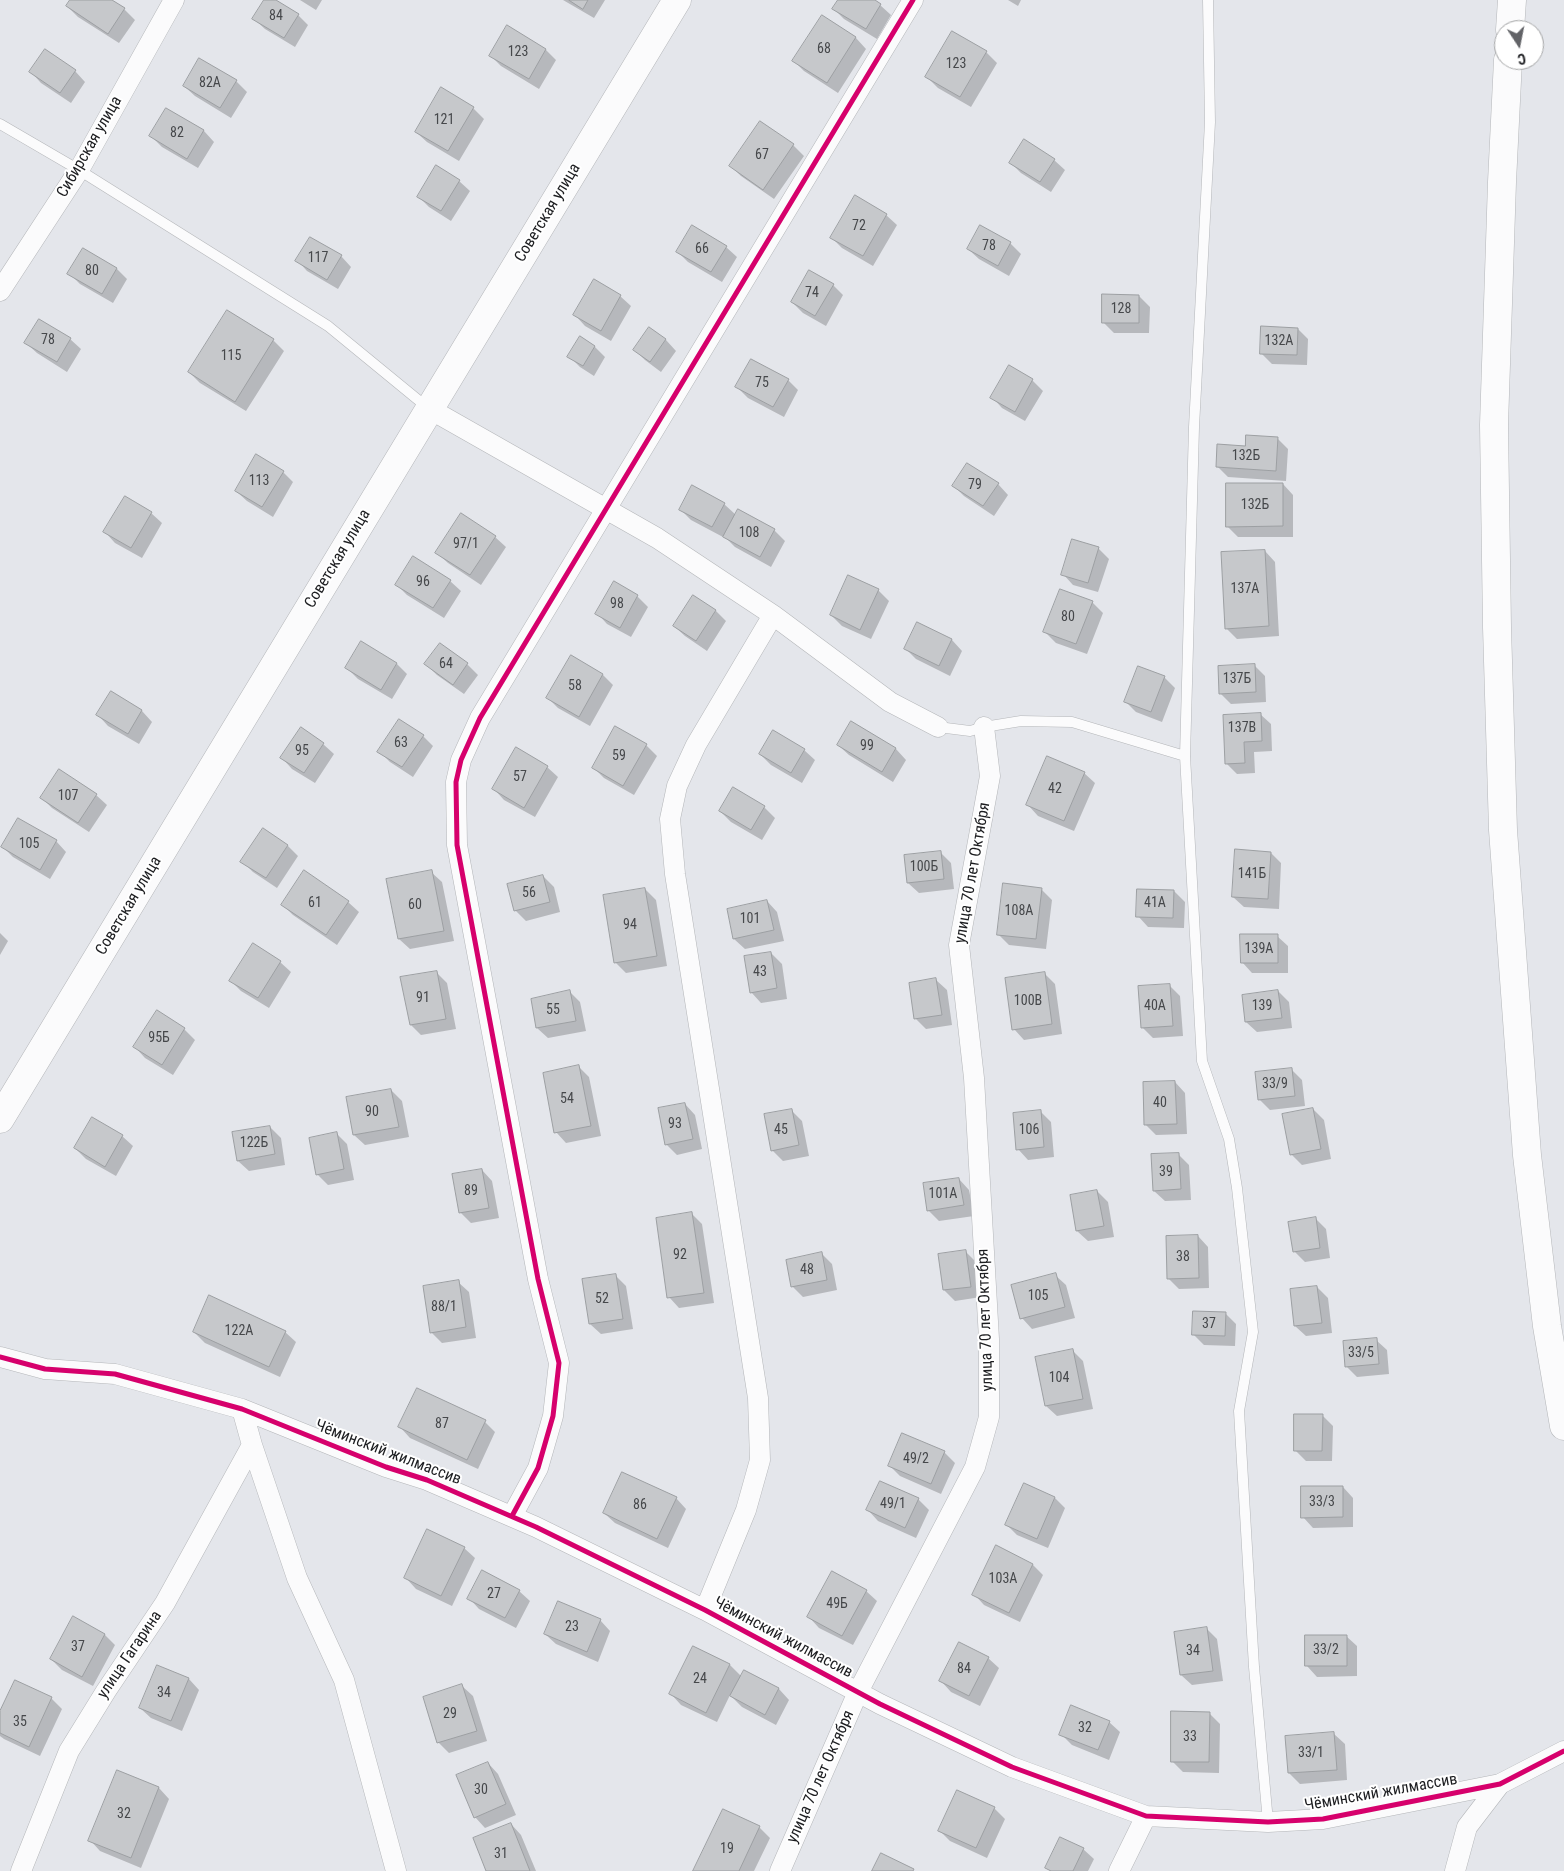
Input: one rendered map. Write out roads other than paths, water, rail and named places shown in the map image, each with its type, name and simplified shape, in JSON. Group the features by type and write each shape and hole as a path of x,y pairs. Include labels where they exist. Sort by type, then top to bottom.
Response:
{"main road":[{"name":"Советская улица","path":"0,1120 428,408 677,0"},
{"path":"1511,20 1512,0"},
{"path":"1507,70 1501,192 1494,425 1503,830 1528,1155 1547,1326 1564,1426"}],"street":[{"name":"Сибирская улица","path":"0,291 79,170 174,0"},
{"path":"512,1516 538,1468 553,1416 559,1363 538,1279 469,915 457,845 456,782 462,760 480,718 913,0"},
{"path":"428,408 657,538 773,615 890,702 938,728"},
{"path":"705,1610 746,1510 760,1460 758,1398 675,874 670,819 677,786 696,745 773,615"},
{"name":"улица 70 лет Октября","path":"780,1871 858,1692 975,1467 988,1417 989,1338 975,1088 959,945 990,776 984,727"},
{"name":"Чёминский жилмассив","path":"0,1357 44,1369 116,1374 242,1409 386,1466 427,1480 512,1516 705,1610 858,1692 1012,1768 1146,1816 1268,1822 1323,1819 1500,1784 1564,1751"},
{"path":"242,1409 252,1445 297,1578 344,1680 396,1871"},
{"name":"улица Гагарина","path":"21,1871 69,1751 106,1691 165,1603 252,1445"},
{"name":"Чёминский жилмассив","path":"1455,1871 1467,1827 1500,1784"},
{"path":"1119,1871 1146,1816"}],"lane":[{"path":"1208,0 1210,122 1194,427 1185,756 1202,1062 1229,1139 1237,1188 1253,1332 1239,1411 1254,1667 1268,1822"},
{"path":"0,124 79,170 328,326 428,408"},
{"path":"938,728 970,732 984,727 1021,721 1072,722 1185,756"}]}
